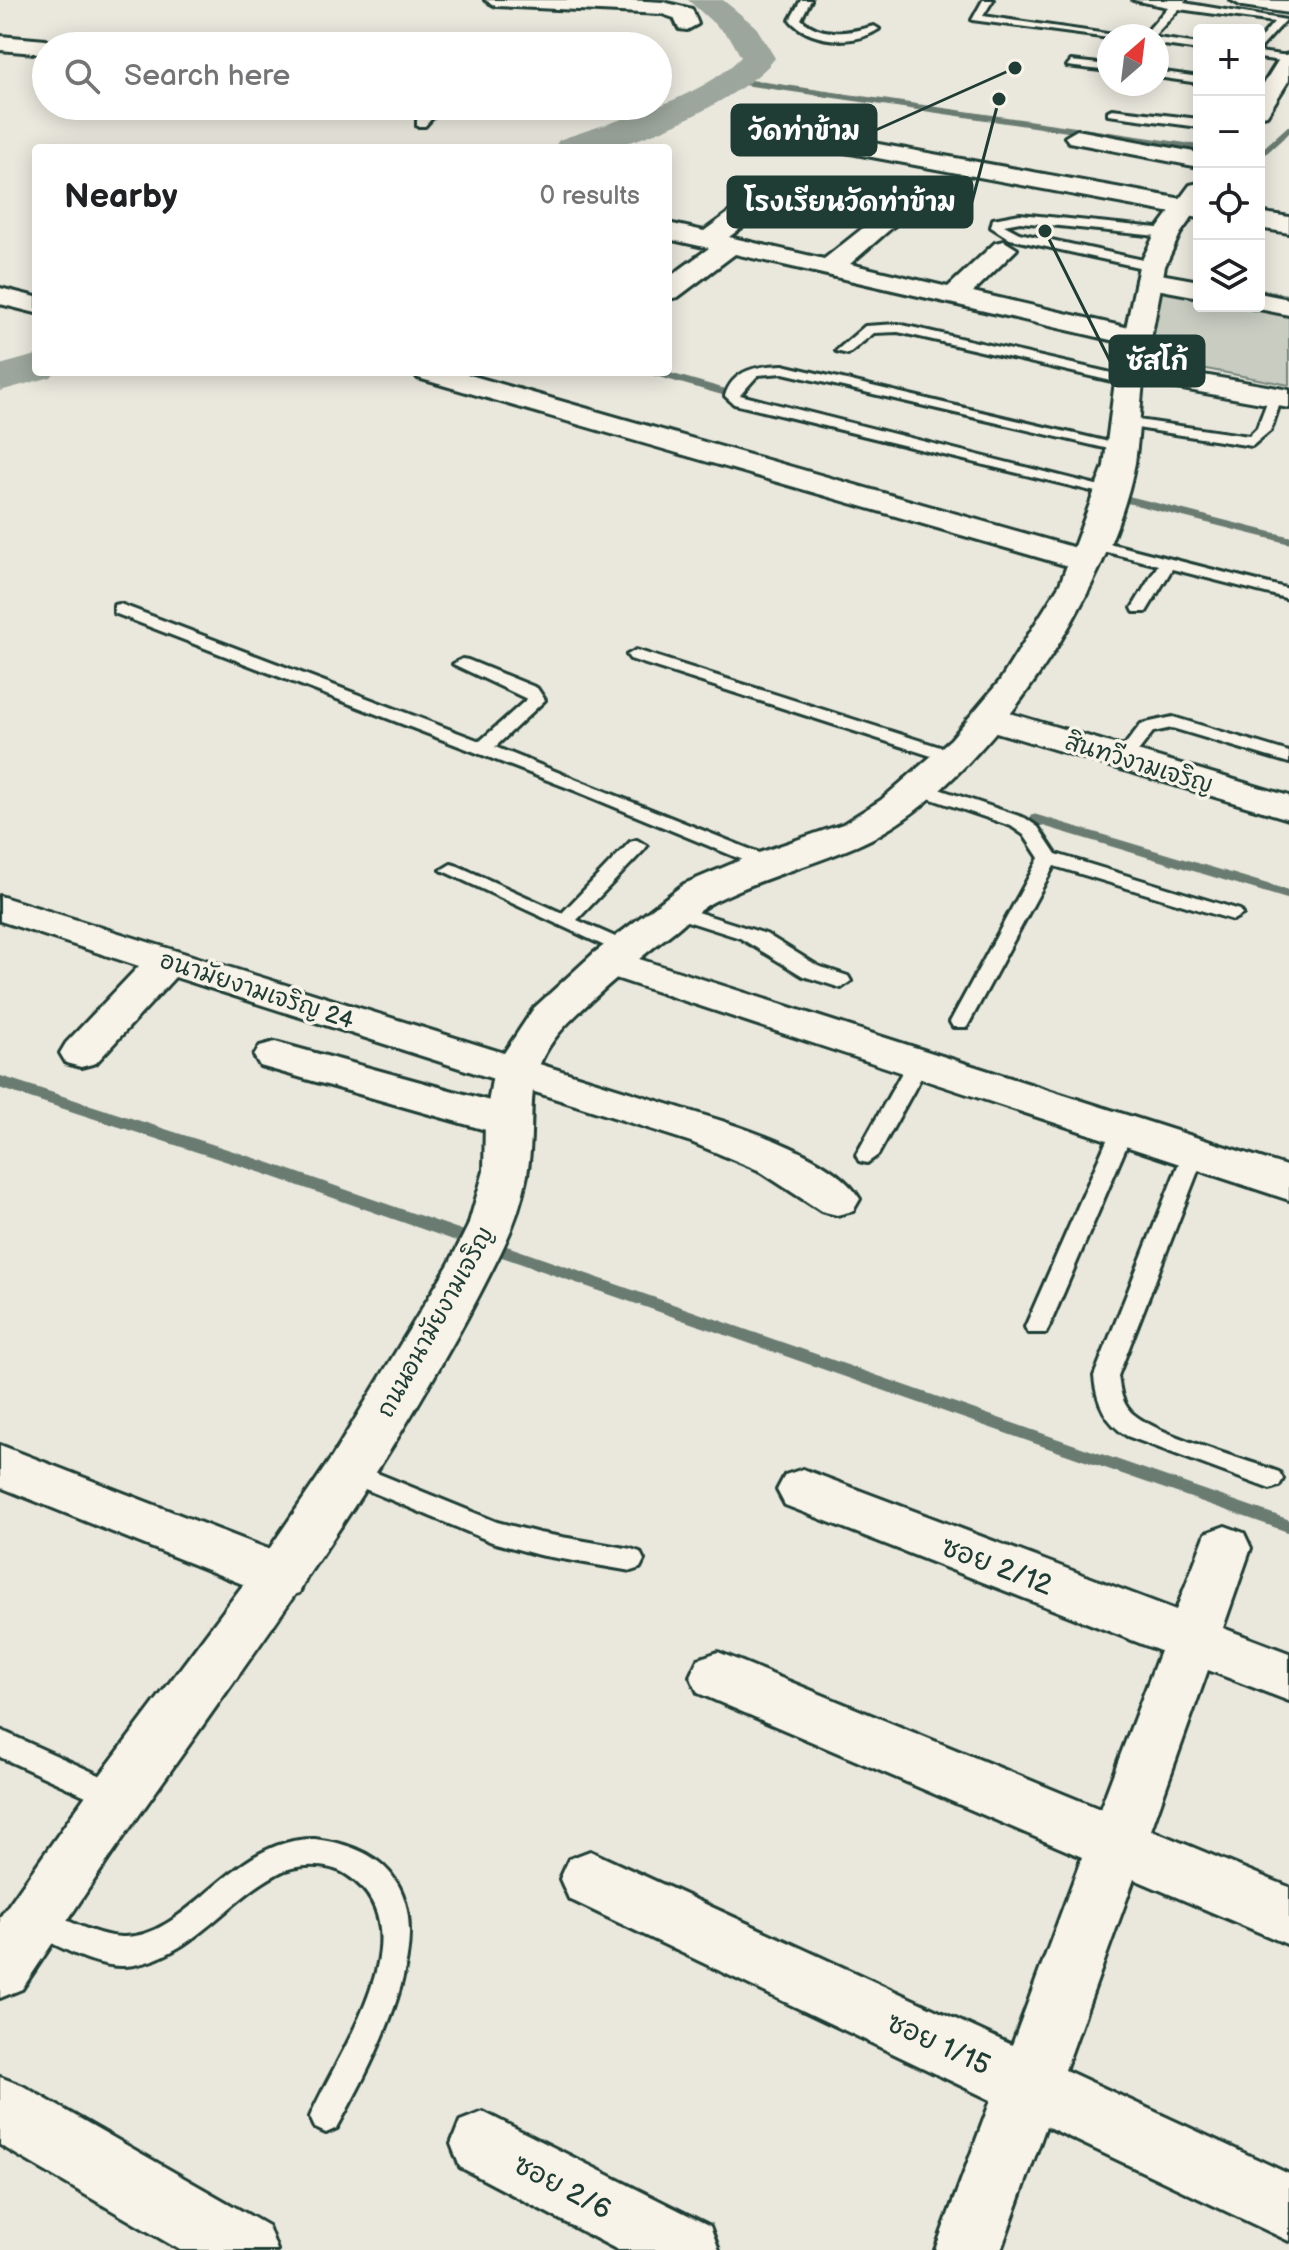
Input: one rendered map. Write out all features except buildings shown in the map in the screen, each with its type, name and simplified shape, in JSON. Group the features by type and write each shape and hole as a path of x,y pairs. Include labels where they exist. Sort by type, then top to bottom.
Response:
{"street":[{"path":"496,0 591,2 663,8 684,14 687,24"},
{"path":"1242,0 1289,7"},
{"path":"0,43 32,46"},
{"path":"1265,100 1289,60"},
{"path":"751,128 1188,210"},
{"path":"1077,137 1193,159"},
{"path":"672,287 762,200"},
{"name":"ถนนอนามัยงามเจริญ","path":"0,1968 118,1797 280,1577 350,1472 480,1248 506,1171 507,1121 515,1068 549,1018 616,956 698,893 767,863 856,832 918,788 953,757 989,718 1049,630 1090,552 1112,491 1151,273 1188,210"},
{"path":"1265,221 1289,225"},
{"path":"829,268 882,225"},
{"path":"672,232 954,296 1133,363 1282,398"},
{"path":"954,296 1004,249"},
{"path":"1151,273 1193,287"},
{"path":"0,296 32,304"},
{"path":"1265,302 1289,307"},
{"path":"443,376 1090,552"},
{"name":"สินทวีงามเจริญ","path":"989,718 1289,808"},
{"name":"อนามัยงามเจริญ 24","path":"0,908 515,1068 752,1148 801,1171 837,1199"},
{"path":"616,956 917,1065 1289,1184"},
{"path":"81,1053 166,962"},
{"path":"275,1056 507,1121"},
{"path":"0,1465 280,1577"},
{"name":"ซอย 2/12","path":"803,1490 1289,1677"},
{"path":"968,2250 1225,1548"},
{"path":"718,1676 1116,1846 1289,1916"},
{"name":"ซอย 1/15","path":"590,1879 1289,2208"},
{"path":"0,2109 214,2243"},
{"name":"ซอย 2/6","path":"483,2144 686,2250"}],"lane":[{"path":"806,0 795,20 804,28 855,36 874,29"},
{"path":"988,0 976,18 1097,34"},
{"path":"1138,0 1180,2 1281,20 1265,40"},
{"path":"1159,24 1180,2"},
{"path":"1169,43 1193,46"},
{"path":"1265,56 1289,60"},
{"path":"1071,64 1097,67"},
{"path":"1169,76 1193,79"},
{"path":"1136,102 1193,109"},
{"path":"1112,113 1193,122"},
{"path":"421,123 424,120"},
{"path":"1151,273 1015,236 997,227 1007,219 1188,210"},
{"path":"843,351 870,329 898,328 1133,363"},
{"path":"1112,491 739,401 732,396 733,391 754,371 783,369 1123,434 1252,441 1264,430 1282,398"},
{"path":"1090,552 1168,562 1289,594"},
{"path":"1140,608 1168,562"},
{"path":"120,609 767,863"},
{"path":"636,655 953,757"},
{"path":"462,664 531,692 536,700 482,749"},
{"path":"1123,759 1147,728 1173,722 1289,758"},
{"path":"918,788 1018,822 1031,831 1049,858 1233,914"},
{"path":"564,922 637,846"},
{"path":"960,1022 1049,858"},
{"path":"451,870 564,922 616,956"},
{"path":"675,911 770,943 805,970 821,978 841,981"},
{"path":"867,1155 917,1065"},
{"path":"1037,1327 1122,1131"},
{"path":"1194,1153 1114,1352 1106,1376 1108,1398 1121,1421 1136,1429 1270,1479"},
{"path":"350,1472 492,1531 539,1544 631,1560"},
{"path":"0,1743 118,1797"},
{"path":"35,1919 117,1952 136,1951 152,1946 175,1932 258,1871 288,1855 325,1854 355,1864 380,1881 392,1909 390,1986 376,2024 326,2117"}],"shaded area":[{"path":"1148,272 1193,280 1193,312 1265,312 1265,293 1289,298 1289,385 1134,355"}],"waterway":[{"path":"672,110 726,85 758,58 744,34 704,0"},
{"path":"737,81 1193,147"},
{"path":"583,144 649,120"},
{"path":"1265,151 1289,129"},
{"path":"1265,293 1289,298"},
{"path":"0,378 32,369"},
{"path":"668,376 738,396"},
{"path":"1114,496 1289,540"},
{"path":"1035,819 1289,895"},
{"path":"0,1082 266,1168 1289,1526"}],"place":[{"name":"วัดท่าข้าม","path":"1015,68"},
{"name":"โรงเรียนวัดท่าข้าม","path":"999,99"},
{"name":"ซัสโก้","path":"1045,231"}]}
